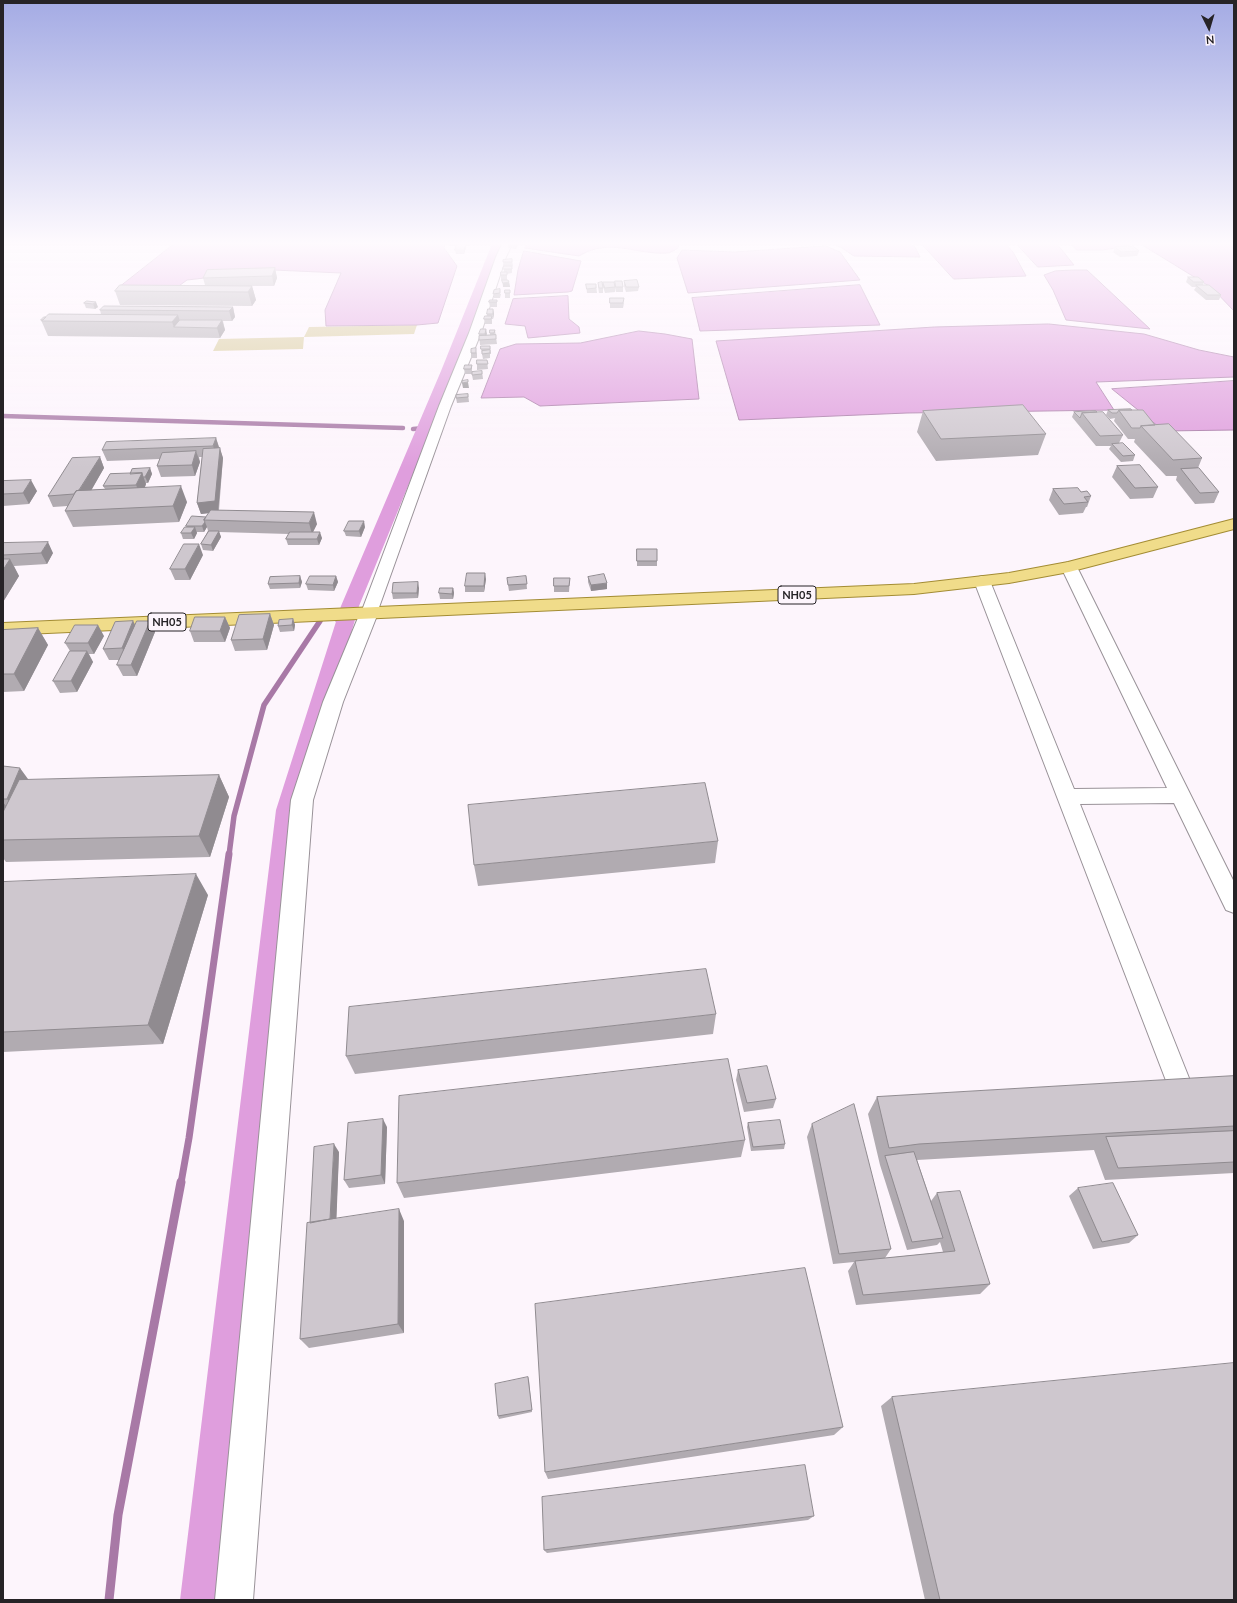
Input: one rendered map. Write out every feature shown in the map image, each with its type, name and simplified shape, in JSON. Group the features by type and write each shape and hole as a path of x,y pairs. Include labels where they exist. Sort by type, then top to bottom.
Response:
{"main road":[{"name":"NH05","path":"3,629 914,589 982,581 1069,567 1234,524"}],"street":[{"path":"234,1600 302,800 362,613 480,319"},
{"path":"1069,567 1234,904"},
{"path":"982,581 1177,1078"},
{"path":"1067,797 1180,795"}],"shaded area":[{"path":"326,319 439,319 438,323 417,325 326,326"},
{"path":"507,319 569,319 579,327 580,333 528,338 525,326 505,324"},
{"path":"697,319 877,319 880,325 700,331"},
{"path":"1065,319 1139,319 1150,329"},
{"path":"1049,324 1144,334 1199,350 1234,357 1234,377 1096,382 1114,410 907,413 739,420 716,341 934,327"},
{"path":"417,325 414,334 304,337 309,327"},
{"path":"639,331 692,339 699,399 540,406 524,397 481,398 500,349 516,344 580,343"},
{"path":"304,337 303,349 213,351 219,339"},
{"path":"1234,381 1234,430 1164,431 1112,389"}],"building":[{"path":"44,319 175,319 172,322 42,321"},
{"path":"180,320 222,320 217,328 174,327"},
{"path":"481,329 486,329 485,334 479,334"},
{"path":"490,330 495,330 494,333 490,333"},
{"path":"496,335 496,339 479,340 479,336"},
{"path":"481,346 490,346 490,349 481,349"},
{"path":"476,348 476,353 471,353 471,349"},
{"path":"490,350 490,353 482,354 482,351"},
{"path":"477,360 487,360 488,364 477,364"},
{"path":"465,365 472,365 471,369 464,369"},
{"path":"482,371 482,374 472,375 472,372"},
{"path":"468,380 468,382 462,383 462,381"},
{"path":"468,394 468,397 456,398 456,395"},
{"path":"1023,405 1046,434 941,439 923,411"},
{"path":"1131,409 1132,410 1119,410 1117,413 1112,413 1108,410"},
{"path":"1119,410 1143,410 1155,425 1132,428"},
{"path":"1074,412 1097,412 1082,413 1080,418"},
{"path":"1103,412 1123,435 1100,436 1082,413"},
{"path":"1169,424 1202,458 1173,460 1141,426"},
{"path":"216,438 213,446 102,450 106,442"},
{"path":"1123,443 1135,455 1123,456 1112,444"},
{"path":"220,448 215,501 197,503 203,449"},
{"path":"196,451 192,465 157,466 162,453"},
{"path":"100,457 79,490 74,494 48,496 72,458"},
{"path":"1140,465 1158,487 1135,488 1117,466"},
{"path":"150,468 145,477 143,477 142,473 130,474 132,469"},
{"path":"1199,468 1219,492 1200,493 1181,469"},
{"path":"142,473 136,485 103,486 110,474"},
{"path":"31,480 23,493 3,494 3,481"},
{"path":"181,486 173,506 65,511 76,491"},
{"path":"1078,488 1081,492 1087,491 1091,496 1084,497 1088,502 1064,504 1053,489"},
{"path":"211,510 314,512 309,523 204,520"},
{"path":"192,516 206,517 204,520 205,522 202,526 186,526"},
{"path":"349,521 364,521 359,531 344,531"},
{"path":"185,527 195,527 191,533 181,533"},
{"path":"209,531 219,531 211,545 201,544"},
{"path":"290,532 320,532 317,539 286,539"},
{"path":"48,542 41,553 3,555 3,543"},
{"path":"184,544 199,544 185,569 170,569"},
{"path":"637,549 657,549 657,561 637,561"},
{"path":"3,559 10,559 3,570"},
{"path":"467,573 485,573 484,586 465,586"},
{"path":"604,574 607,583 591,585 588,577"},
{"path":"300,576 299,583 268,584 270,577"},
{"path":"310,576 336,576 333,585 306,584"},
{"path":"526,576 527,584 508,585 507,578"},
{"path":"554,578 570,578 569,586 554,586"},
{"path":"418,582 417,593 392,593 393,583"},
{"path":"440,588 453,588 452,594 439,593"},
{"path":"270,614 263,639 231,640 239,615"},
{"path":"195,617 225,617 220,631 190,631"},
{"path":"293,619 292,625 278,626 279,620"},
{"path":"133,621 122,648 103,649 115,622"},
{"path":"137,621 150,621 131,665 117,665"},
{"path":"75,625 98,625 88,643 65,643"},
{"path":"38,628 14,674 3,674 3,630"},
{"path":"70,651 87,651 71,681 53,681"},
{"path":"3,766 20,768 7,799 3,799"},
{"path":"219,775 199,836 3,840 3,812 19,780"},
{"path":"705,783 718,841 474,865 468,805"},
{"path":"196,874 148,1025 3,1032 3,882"},
{"path":"706,969 716,1014 346,1056 349,1007"},
{"path":"728,1059 745,1140 397,1183 399,1096"},
{"path":"767,1066 776,1099 747,1103 738,1070"},
{"path":"1234,1076 1234,1126 919,1144 889,1148 877,1097"},
{"path":"854,1104 891,1249 839,1254 812,1124"},
{"path":"383,1119 381,1175 344,1180 348,1123"},
{"path":"780,1120 785,1144 753,1147 748,1123"},
{"path":"1234,1131 1234,1162 1118,1168 1106,1137"},
{"path":"334,1144 330,1219 310,1223 314,1147"},
{"path":"914,1152 943,1238 912,1242 885,1156"},
{"path":"1113,1183 1138,1235 1102,1242 1078,1188"},
{"path":"960,1191 990,1284 863,1295 855,1261 955,1251 937,1193"},
{"path":"399,1209 398,1324 300,1339 307,1223"},
{"path":"805,1268 843,1427 545,1472 535,1304"},
{"path":"1234,1363 1234,1600 940,1600 892,1397"},
{"path":"528,1377 532,1410 498,1416 495,1384"},
{"path":"805,1465 814,1516 544,1550 542,1497"}],"waterway":[{"path":"200,1600 288,810 350,606 469,319"},
{"path":"3,416 403,428"},
{"path":"413,429 424,428"},
{"path":"338,620 346,620"},
{"path":"229,855 234,816 264,705 320,621"},
{"path":"181,1183 189,1138 229,854"},
{"path":"109,1600 118,1515 181,1182"}]}
